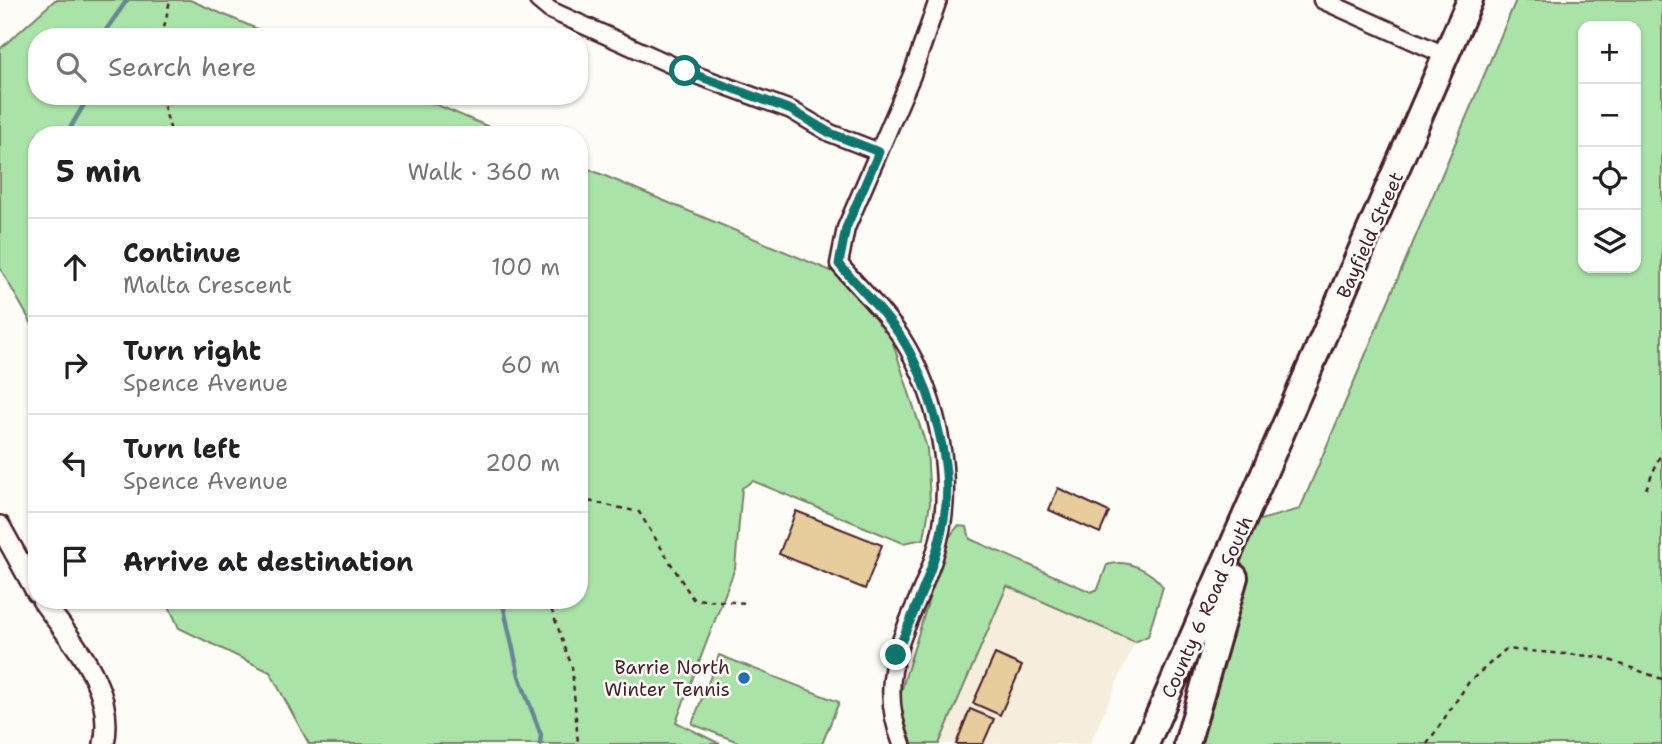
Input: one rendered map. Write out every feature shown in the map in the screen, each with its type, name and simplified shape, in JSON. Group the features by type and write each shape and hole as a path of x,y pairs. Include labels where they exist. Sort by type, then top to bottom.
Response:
{"main road":[{"name":"Bayfield Street","path":"1267,470 1470,0"},
{"name":"County 6 Road South","path":"1146,744 1267,470"},
{"path":"1187,744 1267,470"}],"street":[{"path":"538,0 551,10 685,71 791,110 830,133 879,152"},
{"path":"902,744 890,709 892,668 935,555 947,503 944,454 918,365 899,334 839,264 846,228 912,75 937,0"},
{"path":"1322,0 1447,56"},
{"path":"0,526 28,577"},
{"path":"47,609 92,671 106,706 104,744"}],"path":[{"path":"164,28 170,0"},
{"path":"164,105 169,126"},
{"path":"1646,489 1662,451"},
{"path":"588,501 639,512 693,598 747,603"},
{"path":"551,609 572,667 578,744"},
{"path":"1427,744 1469,682 1506,649 1601,657 1662,678"}],"shaded area":[{"path":"1007,586 1135,642 1090,744 939,744"}],"green space":[{"path":"55,0 190,0 255,28 28,28 28,105 437,105 487,126 28,126 28,317 0,268 0,49"},
{"path":"1516,0 1662,0 1662,744 1183,744 1249,523 1300,509"},
{"path":"588,169 843,276 890,334 927,448 930,503 924,539 903,543 753,481 742,488 735,568 676,722 720,744 309,744 270,672 179,628 170,609 588,609"},
{"path":"958,526 967,527 970,539 1091,592 1098,589 1107,565 1115,563 1146,571 1163,587 1148,636 1135,642 1007,586 939,744 912,744 899,702 947,540"},
{"name":"Barrie North Winter Tennis","path":"719,655 839,702 822,744 743,744 692,724"}],"building":[{"path":"1058,488 1109,512 1100,533 1049,510"},
{"path":"796,511 882,545 865,589 779,554"},
{"path":"995,654 1022,666 1000,715 973,703"},
{"path":"970,709 994,719 983,744 956,744"}],"waterway":[{"path":"107,28 127,0"},
{"path":"71,126 84,105"},
{"path":"504,609 519,676 541,735 540,744"}],"place":[{"name":"Barrie North Winter Tennis","path":"744,678"}],"route":[{"path":"685,71 791,110 830,133 879,152 846,228 839,264 899,334 918,365 944,454 947,503 935,555 896,655"}]}
